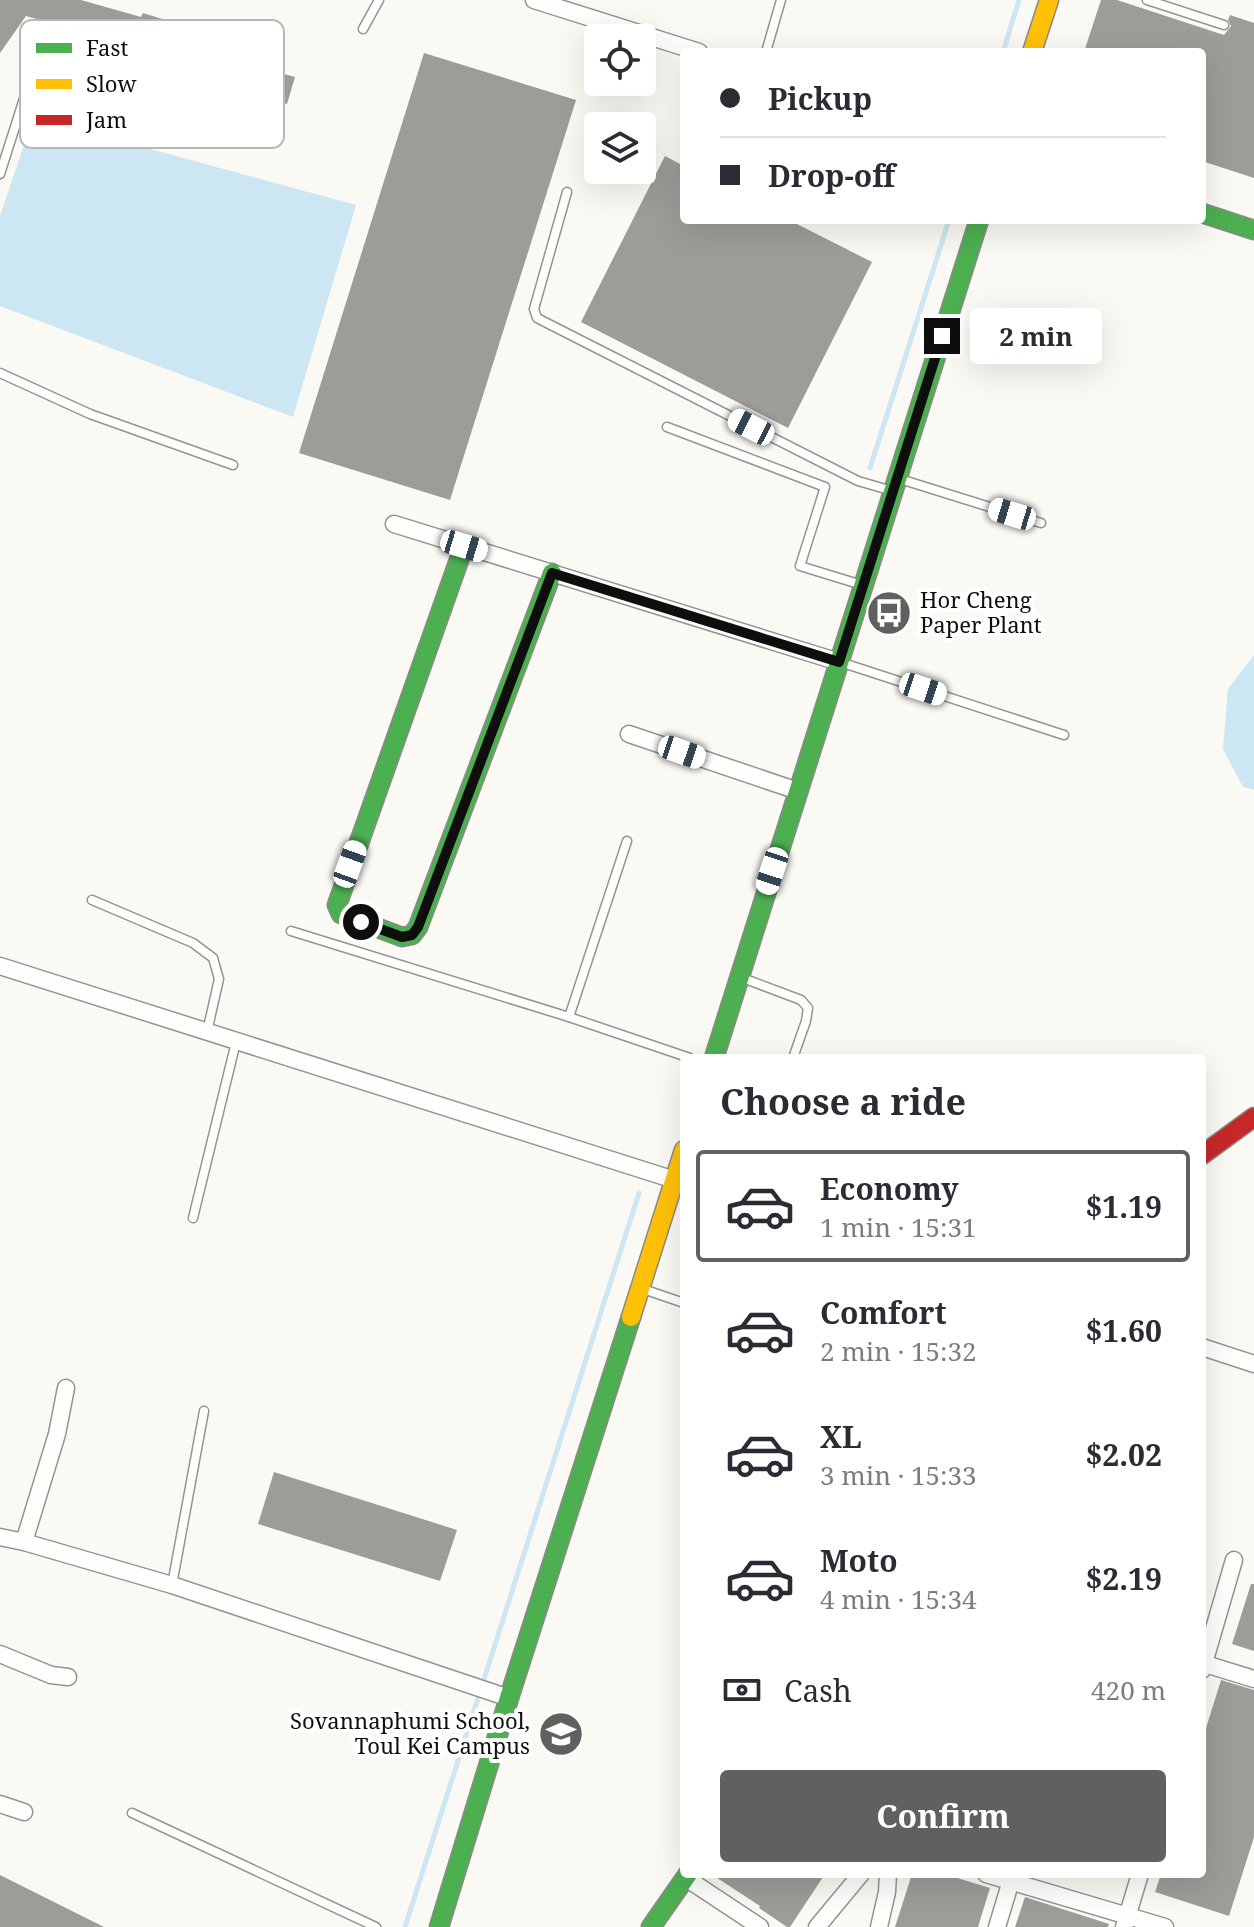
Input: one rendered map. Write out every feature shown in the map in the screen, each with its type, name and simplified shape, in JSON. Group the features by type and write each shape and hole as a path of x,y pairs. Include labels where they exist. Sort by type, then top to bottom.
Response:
{"main road":[{"path":"1033,48 1049,0"},
{"path":"1206,214 1254,230"},
{"path":"715,1054 978,224"},
{"path":"464,546 337,905 341,914 402,937 412,935 418,927 552,573"},
{"path":"1206,1152 1254,1117"},
{"path":"439,1927 640,1288 679,1182"},
{"path":"651,1927 686,1878"}],"street":[{"path":"534,0 686,48"},
{"path":"394,524 839,662"},
{"path":"629,734 798,791"},
{"path":"0,966 679,1182"},
{"path":"1206,1348 1254,1364"},
{"path":"24,1542 57,1434 66,1388"},
{"path":"0,1537 172,1585 509,1698"},
{"path":"1206,1656 1234,1560"},
{"path":"0,1654 51,1675 68,1677"},
{"path":"1206,1667 1254,1679"},
{"path":"0,1804 24,1812"},
{"path":"690,1878 760,1927"},
{"path":"817,1927 858,1878"},
{"path":"879,1927 888,1878"},
{"path":"997,1927 1012,1878 1126,1921 1165,1927"},
{"path":"1126,1921 1139,1878"}],"lane":[{"path":"363,29 379,0"},
{"path":"767,48 781,0"},
{"path":"1147,0 1224,25"},
{"path":"0,173 20,111"},
{"path":"567,192 534,309 537,318 858,481 895,485 1041,523"},
{"path":"0,373 90,414 233,465"},
{"path":"667,427 825,487 800,566 863,585"},
{"path":"839,662 1064,735"},
{"path":"569,1017 627,841"},
{"path":"92,900 193,943 213,958 219,979 206,1032"},
{"path":"291,931 680,1055"},
{"path":"739,977 801,1000 808,1008 794,1054"},
{"path":"193,1218 236,1042"},
{"path":"640,1288 680,1302"},
{"path":"172,1585 204,1411"},
{"path":"132,1813 376,1927"}],"water":[{"path":"23,148 146,148 356,205 293,417 0,306 0,216"},
{"path":"1254,655 1254,790 1243,787 1223,749 1228,689"}],"building":[{"path":"0,0 81,0 141,17 143,13 166,20 40,20 26,16 20,20 0,53"},
{"path":"1101,0 1117,0 1224,35 1231,26 1228,20 1230,15 1254,23 1254,178 1206,162 1206,48 1085,48"},
{"path":"424,53 576,100 450,500 299,453"},
{"path":"284,74 295,77 287,104 284,103"},
{"path":"665,156 680,164 680,224 797,224 872,262 788,428 581,322 651,184 656,184 656,174"},
{"path":"274,1472 457,1530 440,1581 258,1524"},
{"path":"1251,1584 1254,1584 1254,1651 1232,1644"},
{"path":"1221,1680 1254,1690 1254,1837 1229,1916 1155,1892 1160,1878 1206,1878 1206,1728"},
{"path":"0,1875 104,1927 0,1927"},
{"path":"717,1878 822,1878 790,1927"},
{"path":"911,1878 957,1878 990,1888 978,1927 895,1927"},
{"path":"1025,1897 1109,1924 1108,1927 1015,1927"}],"waterway":[{"path":"1004,48 1019,0"},
{"path":"870,468 948,224"},
{"path":"405,1927 639,1193"}],"traffic: fast":[{"path":"1206,214 1254,230"},
{"path":"715,1054 978,224"},
{"path":"464,546 337,905 341,914 402,937 412,935 418,927 552,573"},
{"path":"439,1927 631,1317"},
{"path":"651,1927 685,1878"}],"traffic: slow":[{"path":"1033,48 1049,0"},
{"path":"631,1317 680,1163"}],"traffic: jam":[{"path":"1206,1152 1254,1117"}],"place":[{"name":"Hor Cheng Paper Plant","path":"889,613"},
{"name":"Sovannaphumi School, Toul Kei Campus","path":"561,1734"}],"route":[{"path":"361,922 402,937 412,935 418,927 552,573 839,662 942,336"}]}
